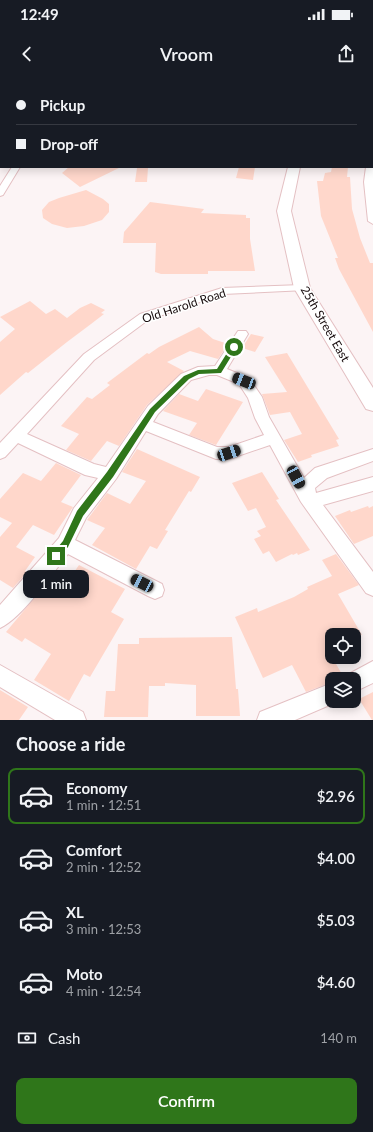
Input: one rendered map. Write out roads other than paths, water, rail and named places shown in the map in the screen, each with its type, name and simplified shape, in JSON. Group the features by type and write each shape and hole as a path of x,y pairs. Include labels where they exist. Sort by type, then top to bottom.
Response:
{"main road":[{"name":"25th Street East","path":"294,168 284,211 302,288 373,404"}],"street":[{"path":"0,194 15,168"},
{"path":"370,168 368,182 373,221"},
{"name":"Old Harold Road","path":"0,454 89,357 144,317 222,291 302,288"},
{"path":"219,371 242,334"},
{"path":"0,618 16,603 65,544 80,513 110,474 153,410 186,377 198,372 219,371 244,381 255,397 262,418 307,496 373,587"},
{"path":"143,424 216,452 229,453 274,438"},
{"path":"16,436 91,470 110,474"},
{"path":"307,496 307,485 321,473 373,455"},
{"path":"307,496 316,500 373,484"},
{"path":"65,544 155,590"},
{"path":"361,678 373,672"},
{"path":"0,675 75,720"},
{"path":"268,720 325,697"}]}
